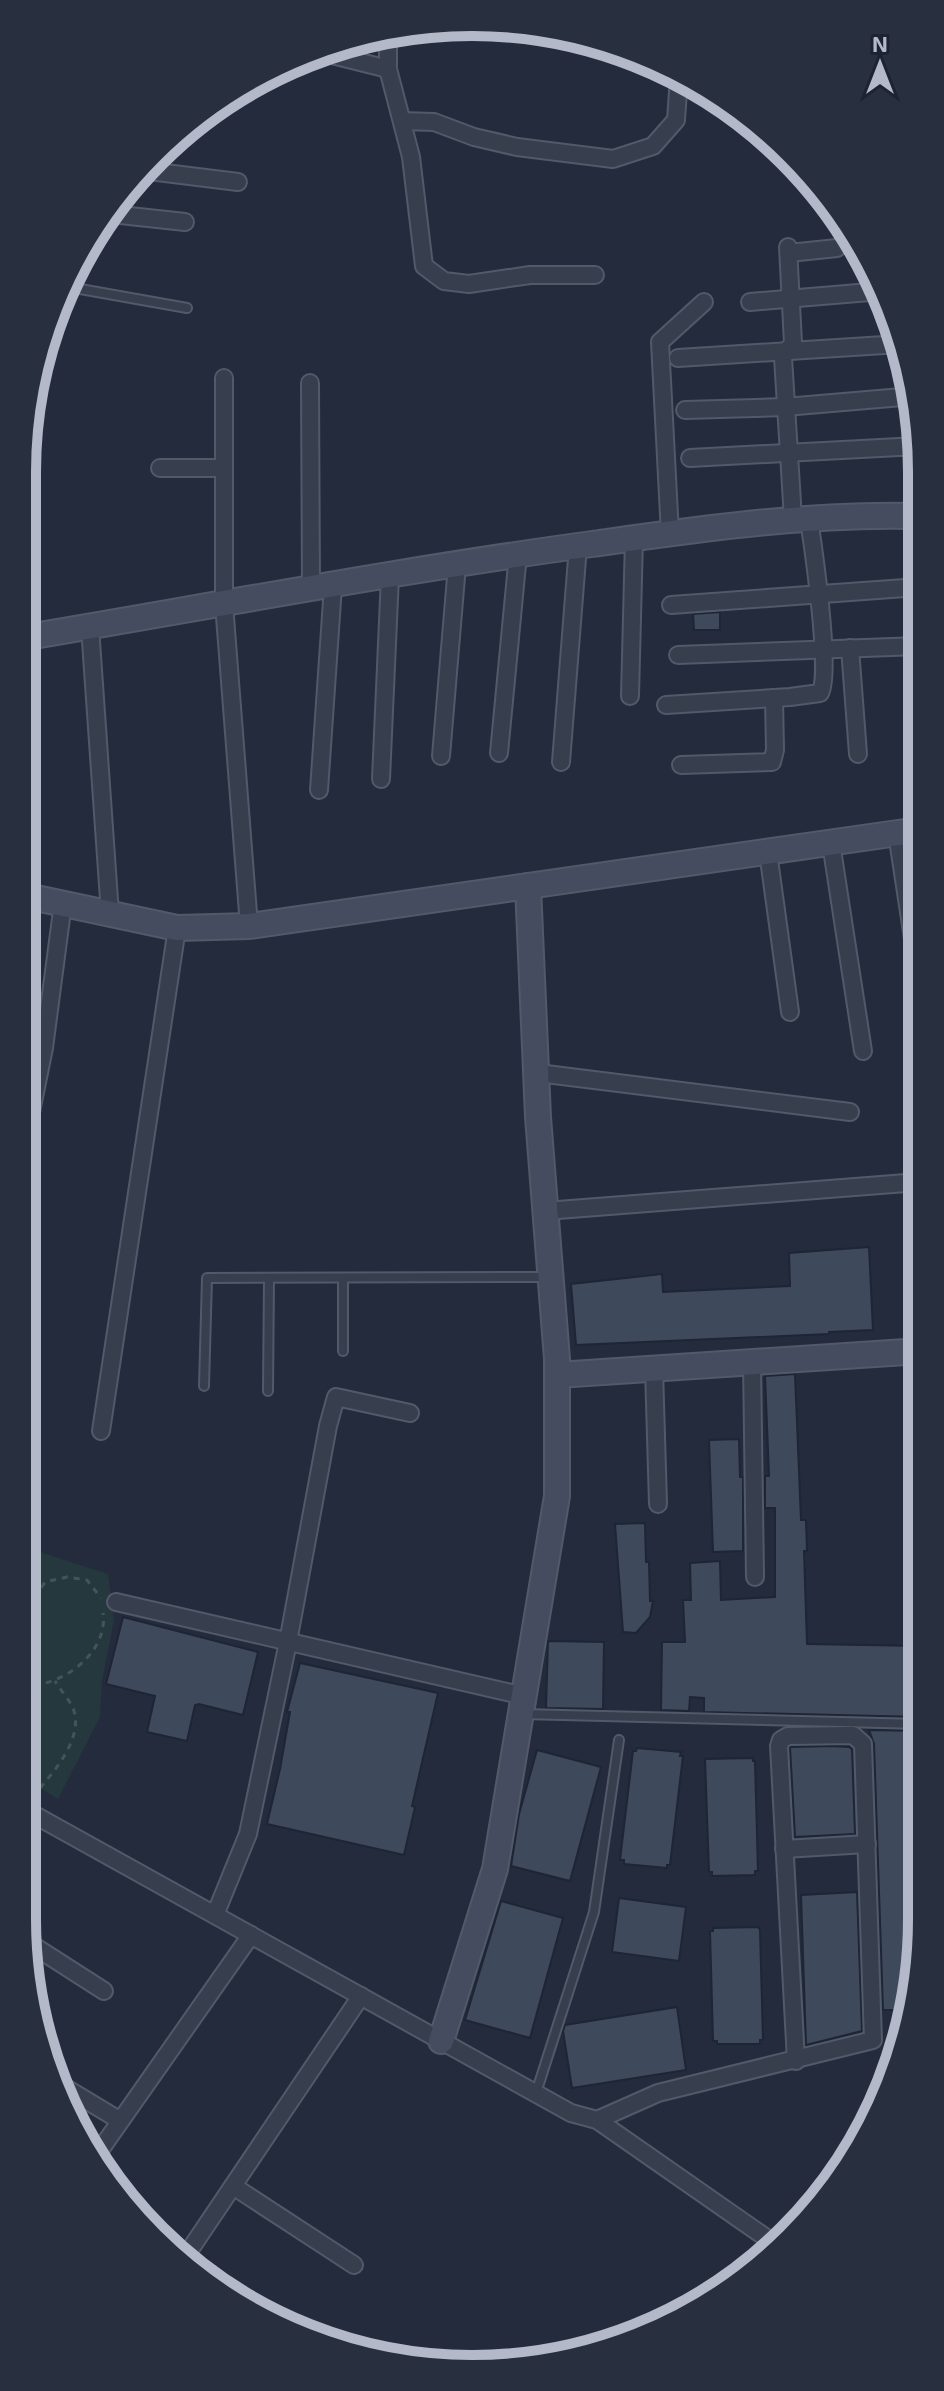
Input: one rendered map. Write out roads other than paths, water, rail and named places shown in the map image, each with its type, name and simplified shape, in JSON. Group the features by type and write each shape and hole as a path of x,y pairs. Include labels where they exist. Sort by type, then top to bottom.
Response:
{"street":[{"path":"388,44 388,69 411,157 424,266 444,281 469,284 530,275 595,275"},
{"path":"339,57 388,69"},
{"path":"402,121 434,122 474,137 517,147 613,159 653,146 676,120 678,88"},
{"path":"156,172 238,182"},
{"path":"120,215 185,222"},
{"path":"666,705 820,693 824,687 817,595 789,453 784,352 793,343 788,250 837,248"},
{"path":"750,302 869,292"},
{"path":"670,534 660,342 704,302"},
{"path":"678,358 889,345"},
{"path":"224,378 224,604 249,926"},
{"path":"310,383 322,588 319,790"},
{"path":"685,410 785,407 901,397"},
{"path":"690,458 907,447"},
{"path":"160,468 224,468"},
{"path":"36,636 518,554 634,538 801,519 908,516"},
{"path":"630,696 634,538"},
{"path":"561,762 578,546"},
{"path":"499,753 518,554"},
{"path":"441,756 457,565"},
{"path":"381,779 390,576"},
{"path":"671,605 908,588"},
{"path":"90,627 110,914"},
{"path":"678,655 908,646"},
{"path":"850,648 858,754"},
{"path":"681,765 772,762 775,750 774,698"},
{"path":"36,898 177,928 249,926 908,832"},
{"path":"831,843 863,1051"},
{"path":"768,852 790,1012"},
{"path":"441,2041 495,1869 557,1496 557,1375 538,1117 528,886"},
{"path":"36,1087 63,903"},
{"path":"101,1431 177,928"},
{"path":"538,1073 850,1112"},
{"path":"545,1211 906,1183"},
{"path":"557,1375 908,1352"},
{"path":"752,1362 755,1577"},
{"path":"654,1369 658,1504"},
{"path":"215,1915 248,1834 336,1397 410,1413"},
{"path":"107,1605 288,1642 523,1705"},
{"path":"597,2120 658,2093 796,2061 873,2040 863,1744 853,1735 788,1736 781,1740 779,1746 796,2061"},
{"path":"36,1816 571,2113 597,2120 768,2239"},
{"path":"784,1849 867,1844"},
{"path":"101,2148 251,1935"},
{"path":"37,1948 104,1991"},
{"path":"189,2251 361,1996"},
{"path":"71,2091 119,2120"},
{"path":"233,2186 354,2265"}],"lane":[{"path":"77,288 187,308"},
{"path":"204,1386 207,1278 550,1277"},
{"path":"268,1391 269,1278"},
{"path":"343,1278 343,1351"},
{"path":"523,1705 908,1723"},
{"path":"536,2093 594,1912 619,1740"}]}
